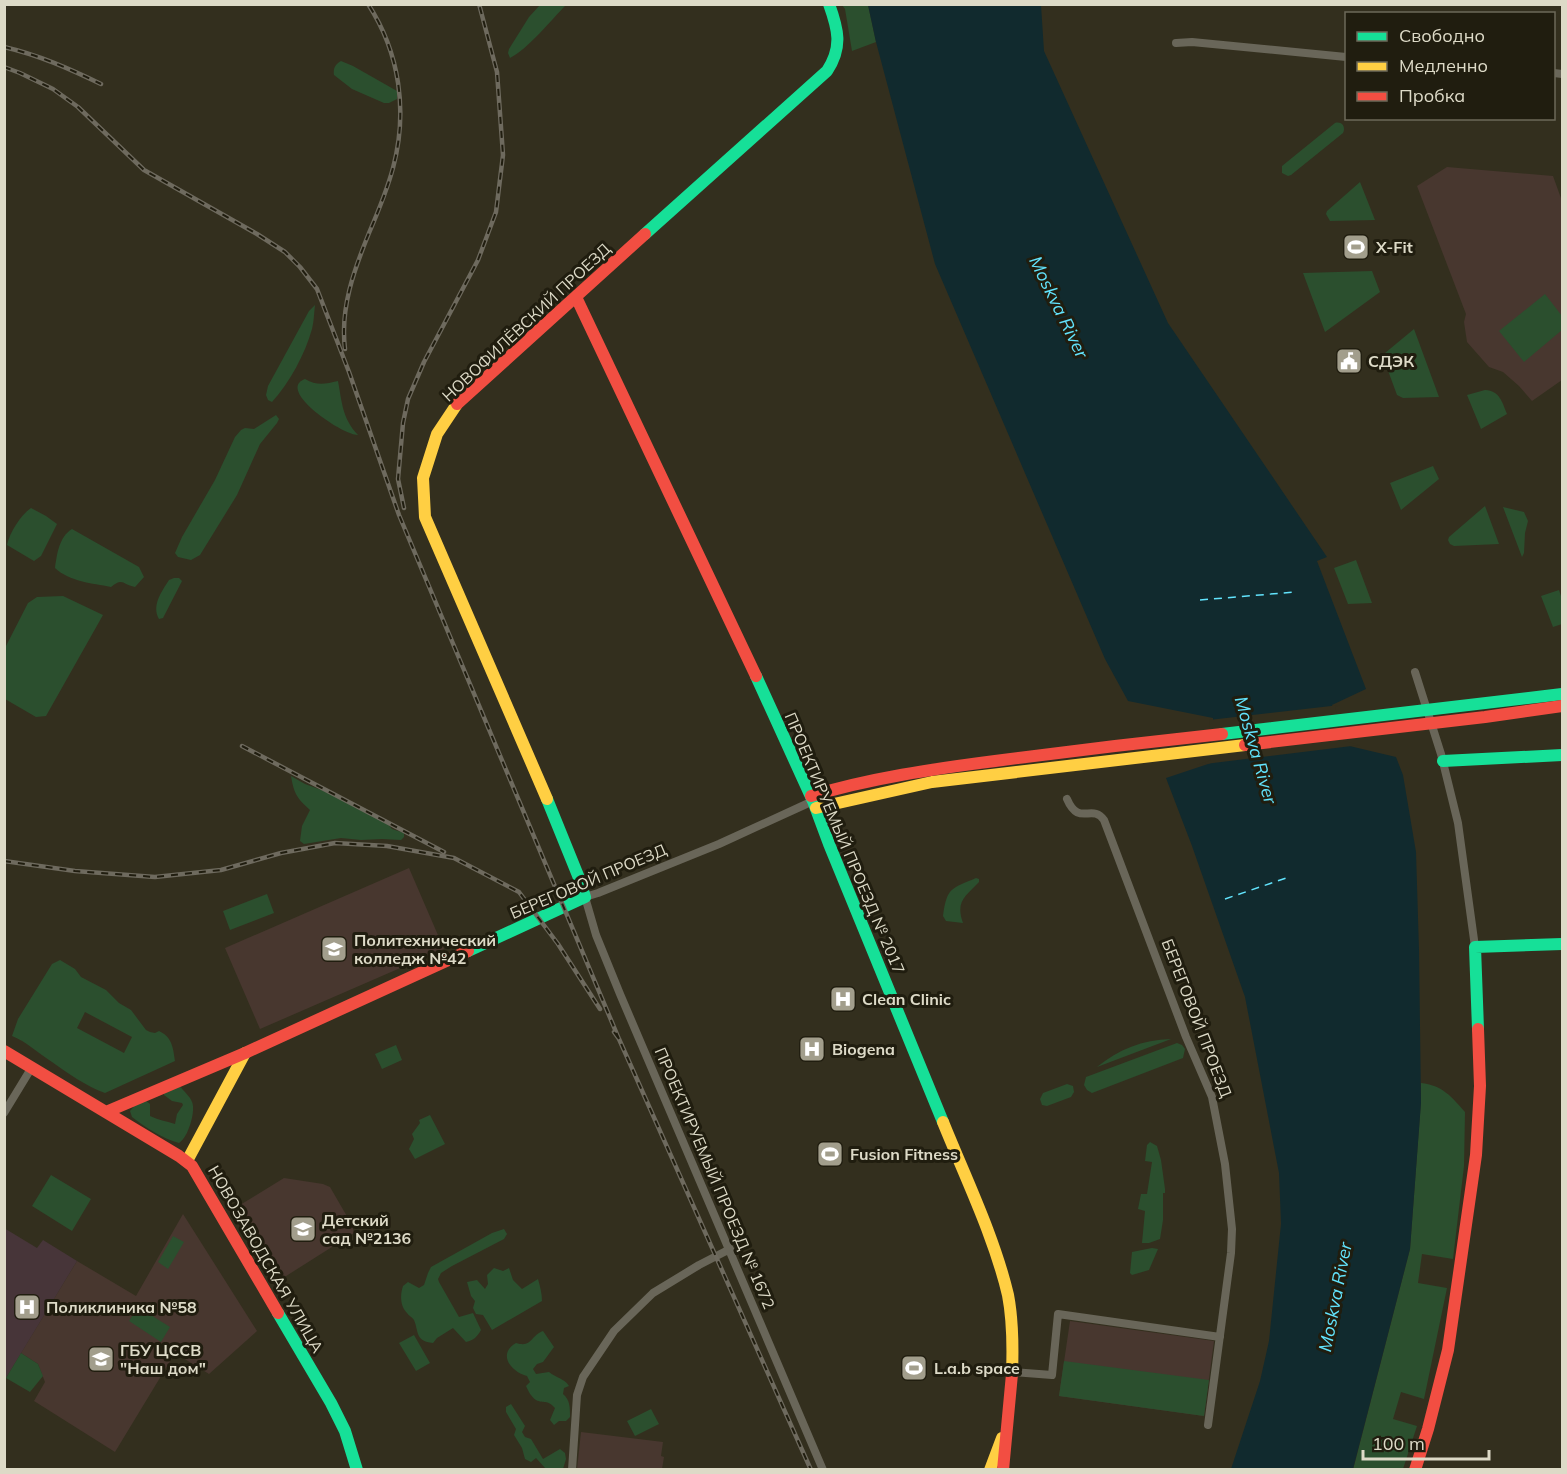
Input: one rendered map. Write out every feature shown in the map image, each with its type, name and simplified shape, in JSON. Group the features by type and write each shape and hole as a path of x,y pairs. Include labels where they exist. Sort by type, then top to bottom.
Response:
{"street":[{"name":"НОВОФИЛЁВСКИЙ ПРОЕЗД","path":"585,897 535,771 425,517 423,478 437,434 455,405 819,79 834,62 838,43 835,20 828,4"},
{"path":"1176,43 1192,42 1345,57"},
{"name":"ПРОЕКТИРУЕМЫЙ ПРОЕЗД № 2017","path":"576,297 737,635 813,802 904,1031 985,1224 1008,1297 1012,1328 1012,1372 1004,1470"},
{"path":"1415,672 1443,761 1458,823 1475,947 1479,1086 1476,1155 1448,1350 1415,1470"},
{"path":"813,802 837,788 929,770 1563,694"},
{"path":"813,802 932,782 1563,706"},
{"path":"1443,761 1563,754"},
{"name":"БЕРЕГОВОЙ ПРОЕЗД","path":"1067,799 1075,812 1098,814 1104,820 1186,1036 1212,1096 1225,1164 1232,1229 1229,1275 1208,1425"},
{"name":"БЕРЕГОВОЙ ПРОЕЗД","path":"106,1112 245,1053 585,897 702,851 813,802"},
{"name":"ПРОЕКТИРУЕМЫЙ ПРОЕЗД № 1672","path":"585,897 596,935 608,964 823,1470"},
{"path":"1475,947 1563,944"},
{"name":"НОВОЗАВОДСКАЯ УЛИЦА","path":"4,1050 187,1161 200,1178 331,1403 345,1431 357,1470"},
{"path":"187,1161 245,1053"},
{"path":"4,1113 32,1067"},
{"path":"572,1470 577,1395 583,1377 614,1331 653,1293 699,1265 730,1250"},
{"path":"1012,1372 1052,1375 1058,1314 1220,1337"},
{"name":"ПРОЕКТИРУЕМЫЙ ПРОЕЗД № 2017","path":"990,1470 1007,1422"}],"shaded area":[{"path":"1447,167 1553,176 1562,201 1562,380 1532,401 1503,372 1489,367 1467,342 1464,322 1466,314 1417,186"},
{"name":"Политехнический колледж №42","path":"409,868 444,949 260,1029 225,948"},
{"name":"Детский сад №2136","path":"284,1178 330,1187 352,1225 354,1233 283,1278 240,1205"},
{"path":"183,1214 257,1331 209,1374 175,1353 115,1452 34,1401 45,1382 38,1364 21,1353 77,1261 136,1296"},
{"name":"Поликлиника №58","path":"4,1228 37,1248 43,1240 77,1261 6,1378 4,1377"},
{"path":"1070,1321 1214,1341 1204,1416 1059,1396"},
{"path":"581,1432 663,1442 662,1469 577,1469"}],"green space":[{"path":"540,5 566,5 532,41 510,58 509,49 529,17"},
{"path":"842,5 868,5 876,42 852,51 845,9"},
{"path":"341,61 397,91 397,99 384,103 352,89 334,75 335,67"},
{"path":"1335,123 1343,125 1343,133 1291,175 1282,173 1282,166"},
{"path":"1360,182 1375,220 1330,221 1326,214 1327,211"},
{"path":"1372,271 1380,292 1325,332 1303,273"},
{"path":"1545,294 1562,316 1562,330 1524,362 1499,331"},
{"path":"315,305 312,329 305,348 291,377 272,402 266,395 268,386 309,311"},
{"path":"1414,329 1439,397 1403,398 1397,395 1383,357"},
{"path":"305,379 321,384 338,381 346,416 358,435 327,421 305,402 299,393 298,385"},
{"path":"1485,390 1497,395 1507,414 1481,429 1467,395"},
{"path":"276,415 279,419 277,423 260,444 237,495 200,555 191,560 178,557 175,553 182,537 215,480 235,437 241,430 254,429"},
{"path":"1433,466 1439,479 1401,510 1390,483"},
{"path":"1485,506 1499,544 1454,546 1450,544 1449,537"},
{"path":"1503,507 1524,512 1528,521 1522,557"},
{"path":"31,508 57,524 41,556 34,561 7,545 16,525"},
{"path":"72,529 139,567 144,577 135,587 121,582 111,587 82,581 61,573 55,568 58,552 64,536"},
{"path":"1356,560 1372,603 1348,604 1334,568"},
{"path":"174,578 182,581 163,618 159,619 156,609 158,599 169,580"},
{"path":"1559,590 1562,599 1562,624 1553,627 1541,596"},
{"path":"63,596 103,615 46,716 36,717 5,699 5,648 28,603 37,597"},
{"path":"291,776 379,818 392,829 404,833 404,837 401,840 341,838 304,844 300,841 302,826 310,810 297,795"},
{"path":"976,878 979,882 966,895 961,904 963,923 946,921 943,916 949,894 956,887"},
{"path":"267,894 274,913 230,930 223,911"},
{"path":"60,960 75,969 81,977 106,990 119,1003 131,1010 146,1030 155,1033 159,1031 167,1036 175,1061 105,1093 91,1087 28,1044 12,1036 18,1019 52,964","holes":["85,1012 132,1037 124,1053 77,1028"]},
{"path":"1171,1039 1097,1067 1131,1047 1150,1041"},
{"path":"1177,1043 1185,1049 1183,1058 1092,1093 1084,1085 1086,1077"},
{"path":"396,1045 402,1060 382,1069 375,1054"},
{"path":"1421,1083 1441,1089 1465,1112 1464,1166 1453,1259 1422,1254 1418,1283 1447,1288 1424,1399 1401,1392 1393,1419 1417,1426 1403,1469 1353,1470 1410,1249"},
{"path":"1067,1084 1073,1086 1074,1092 1071,1097 1047,1106 1042,1105 1040,1099 1043,1093"},
{"path":"180,1086 191,1100 193,1112 188,1130 179,1143 154,1132 132,1117 130,1111 136,1104 145,1100 150,1104 150,1116 175,1124 177,1114 183,1105 164,1095 164,1090"},
{"path":"430,1115 445,1144 415,1159 409,1149 414,1139 412,1134 420,1123 419,1120"},
{"path":"1150,1142 1157,1146 1161,1160 1165,1189 1163,1220 1160,1239 1142,1243 1145,1211 1138,1209 1141,1194 1147,1194 1152,1162 1145,1161 1147,1145"},
{"path":"51,1175 91,1199 72,1231 32,1206"},
{"path":"504,1229 507,1234 504,1239 452,1266 441,1273 438,1279 459,1317 473,1313 481,1330 478,1335 466,1342 453,1328 433,1343 420,1338 414,1320 402,1304 403,1286 408,1282 419,1288 424,1285 431,1267 492,1233"},
{"path":"173,1236 184,1242 168,1269 158,1262"},
{"path":"1158,1249 1149,1270 1132,1275 1130,1273 1132,1252"},
{"path":"494,1268 503,1271 509,1268 513,1280 522,1289 538,1279 542,1301 492,1330 483,1315 476,1314 473,1308 475,1301 467,1282 477,1280 485,1289 488,1284 487,1275"},
{"path":"138,1307 170,1327 161,1342 129,1321"},
{"path":"543,1331 554,1347 543,1362 537,1364 533,1369 536,1374 549,1372 565,1381 569,1386 564,1388 563,1394 569,1404 570,1417 554,1425 550,1420 555,1408 533,1397 526,1386 530,1382 527,1376 511,1367 507,1357 510,1347 516,1343 528,1343"},
{"path":"414,1335 430,1363 416,1371 399,1343"},
{"path":"21,1353 38,1364 43,1376 30,1392 6,1378"},
{"path":"1064,1361 1209,1380 1204,1416 1059,1396"},
{"path":"511,1404 525,1426 522,1432 525,1437 531,1439 543,1459 560,1449 565,1453 563,1469 546,1469 536,1458 531,1462 525,1459 522,1448 514,1435 516,1429 506,1412 506,1407"},
{"path":"651,1409 659,1424 635,1436 627,1421"}],"water":[{"name":"Moskva River","path":"868,5 1041,5 1044,51 1168,323 1327,557 1317,561 1366,689 1332,705 1341,744 1396,757 1403,775 1416,852 1421,1103 1410,1249 1353,1469 1231,1469 1260,1381 1269,1341 1281,1224 1279,1173 1245,997 1166,778 1214,762 1213,718 1128,701 1105,659 935,264"}],"pier":[{"path":"1340,705 1335,707 1344,741 1360,745 1197,765 1211,760 1209,720"}],"ferry route":[{"path":"1200,600 1295,592"},
{"path":"1225,899 1289,877"}],"railway":[{"path":"345,349 346,304 358,261 391,176 400,126 400,104 394,63 388,42 368,4"},
{"path":"404,508 398,479 403,423 408,399 424,362 478,260 496,212 503,155 497,72 479,4"},
{"path":"4,47 54,63 101,84"},
{"path":"4,67 53,89 78,107 144,170 285,252 317,289 399,515 619,1039"},
{"path":"242,746 444,852"},
{"path":"4,861 75,871 155,877 221,870 281,853 335,843 387,846 454,858 519,892 558,944 600,1009"},
{"path":"614,1032 811,1470"}],"traffic: fast":[{"path":"645,234 827,71 837,46 837,30 829,4"},
{"path":"756,676 813,801 943,1122"},
{"path":"1222,734 1562,694"},
{"path":"1443,761 1562,755"},
{"path":"468,951 585,897 547,799"},
{"path":"1478,1029 1475,947 1562,944"},
{"path":"278,1313 331,1403 345,1431 357,1470"}],"traffic: slow":[{"path":"457,404 437,434 423,478 425,517 547,799"},
{"path":"816,808 932,782 1245,745"},
{"path":"187,1161 245,1053"},
{"path":"943,1122 987,1229 1002,1273 1011,1315 1012,1374"},
{"path":"990,1470 1002,1438"}],"traffic: jam":[{"path":"457,404 645,234"},
{"path":"576,297 756,676"},
{"path":"1245,745 1562,706"},
{"path":"811,796 879,779 949,767 1222,734"},
{"path":"106,1112 245,1053 468,951"},
{"path":"1415,1470 1448,1350 1476,1155 1480,1086 1478,1029"},
{"path":"4,1051 192,1166 278,1313"},
{"path":"1003,1470 1012,1374"}],"place":[{"name":"X-Fit","path":"1356,247"},
{"name":"СДЭК","path":"1349,361"},
{"name":"Политехнический колледж №42","path":"334,949"},
{"name":"Clean Clinic","path":"843,999"},
{"name":"Biogena","path":"812,1049"},
{"name":"Fusion Fitness","path":"830,1154"},
{"name":"Детский сад №2136","path":"303,1229"},
{"name":"Поликлиника №58","path":"27,1307"},
{"name":"ГБУ ЦССВ \"Наш дом\"","path":"101,1359"},
{"name":"L.a.b space","path":"914,1368"}]}
